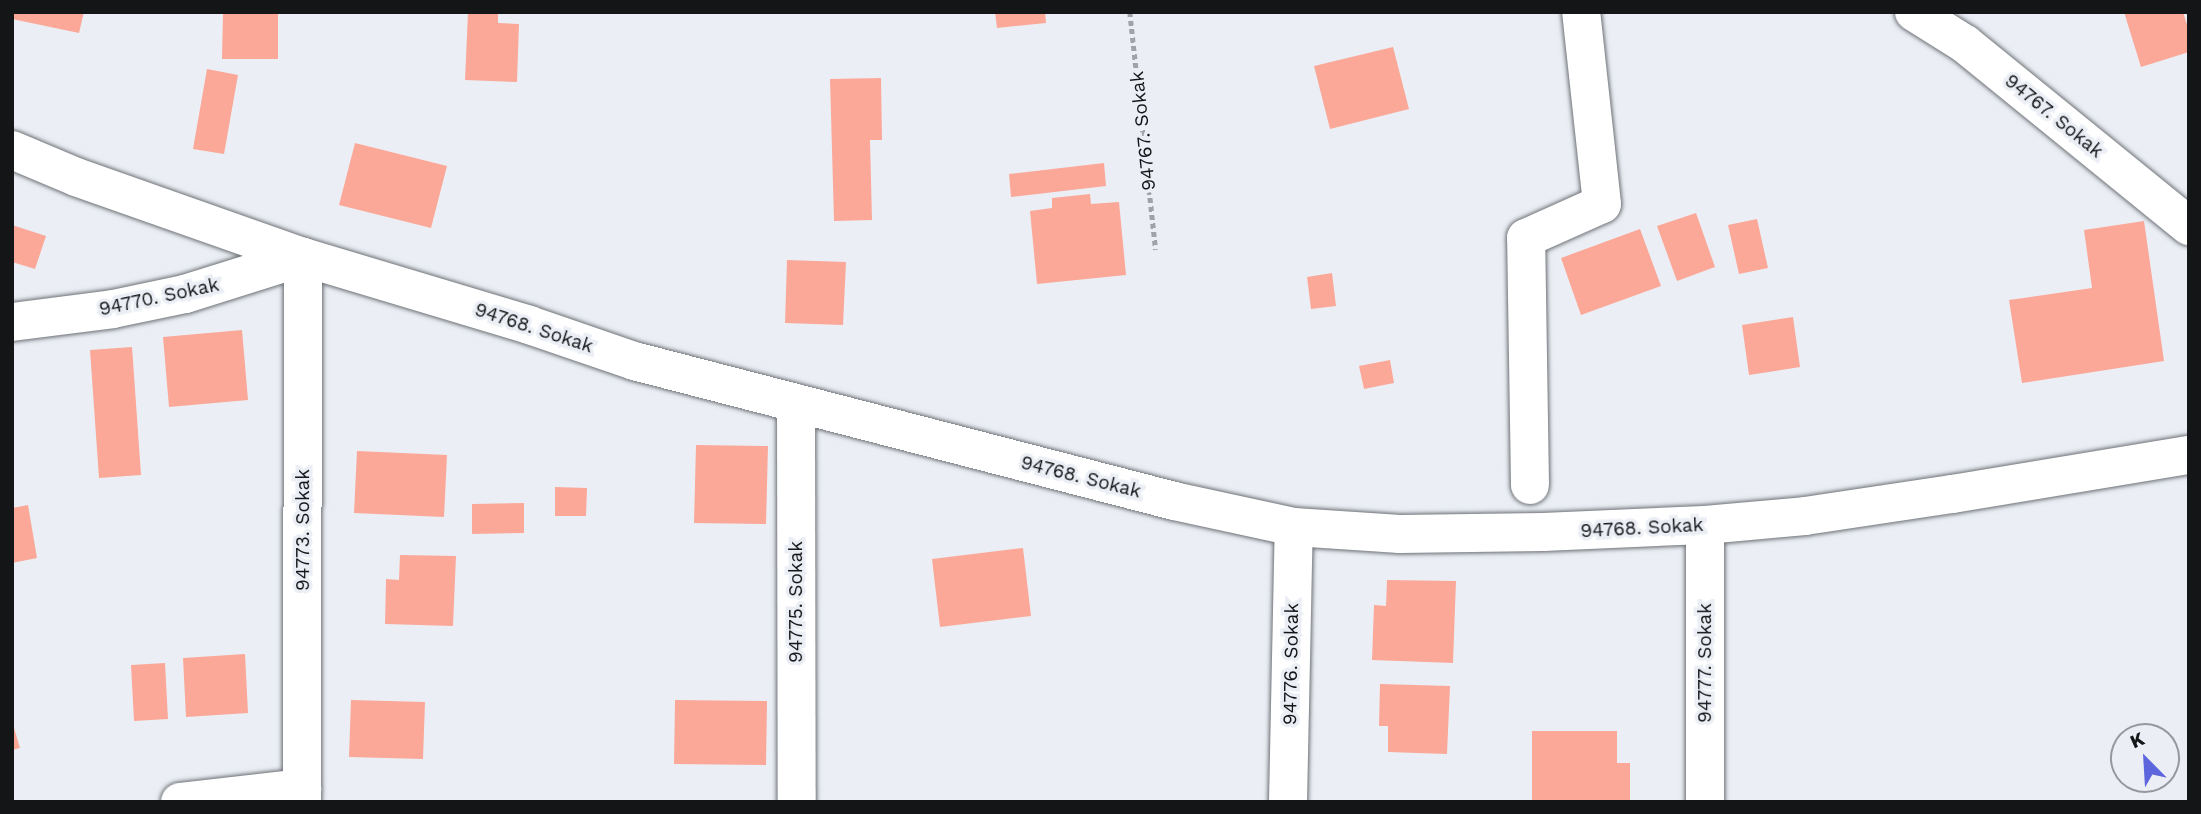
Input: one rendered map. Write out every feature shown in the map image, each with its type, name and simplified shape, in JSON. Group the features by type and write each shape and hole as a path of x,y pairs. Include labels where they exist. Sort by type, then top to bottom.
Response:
{"street":[{"path":"1530,485 1526,238 1602,204 1581,12"},
{"name":"94767. Sokak","path":"1914,12 1965,44 2189,226"},
{"name":"94768. Sokak","path":"12,150 76,177 303,257 528,325 634,361 1174,501 1294,527 1413,534 1705,525 1805,516 2189,455"},
{"name":"94770. Sokak","path":"12,322 113,309 185,294 303,257"},
{"name":"94773. Sokak","path":"302,795 303,257"},
{"name":"94775. Sokak","path":"796,403 797,802"},
{"name":"94777. Sokak","path":"1705,525 1705,802"},
{"name":"94776. Sokak","path":"1288,802 1294,527"},
{"path":"180,802 302,795"}],"path":[{"name":"94767. Sokak","path":"1130,12 1156,250"}],"building":[{"path":"12,12 84,12 79,33 12,19"},
{"path":"223,12 278,12 278,59 222,59"},
{"path":"468,12 498,12 498,23 519,24 517,82 465,80"},
{"path":"995,12 1045,12 1046,23 997,28"},
{"path":"2124,12 2183,12 2189,31 2189,52 2141,67"},
{"path":"1393,47 1409,109 1330,129 1314,66"},
{"path":"207,69 238,75 224,154 193,149"},
{"path":"881,78 882,140 870,140 872,220 834,221 830,79"},
{"path":"355,143 447,166 431,228 339,205"},
{"path":"1104,163 1106,186 1011,197 1009,174"},
{"path":"1090,194 1091,204 1119,202 1126,275 1037,284 1030,211 1052,208 1052,198"},
{"path":"1696,213 1715,267 1677,281 1657,226"},
{"path":"1757,219 1768,268 1739,274 1728,225"},
{"path":"2144,221 2164,361 2022,383 2009,300 2092,288 2084,230"},
{"path":"12,225 46,236 35,269 12,262"},
{"path":"1640,229 1661,286 1581,315 1561,258"},
{"path":"787,260 846,262 843,325 785,323"},
{"path":"1332,273 1336,306 1311,309 1307,277"},
{"path":"1793,317 1800,367 1749,375 1742,325"},
{"path":"242,330 248,400 169,407 163,337"},
{"path":"132,347 141,475 99,478 90,350"},
{"path":"1390,360 1394,383 1364,389 1359,366"},
{"path":"696,445 768,446 766,524 694,523"},
{"path":"357,451 447,455 444,517 354,513"},
{"path":"555,487 587,488 586,516 555,516"},
{"path":"524,503 524,533 472,534 472,504"},
{"path":"28,505 37,558 12,563 12,508"},
{"path":"1023,548 1031,616 940,627 932,559"},
{"path":"400,555 456,556 453,626 385,624 386,579 399,580"},
{"path":"1387,580 1456,581 1453,663 1372,660 1374,605 1386,606"},
{"path":"245,654 248,713 186,717 183,658"},
{"path":"165,663 168,719 134,721 131,665"},
{"path":"1380,684 1450,686 1447,754 1388,752 1388,726 1379,726"},
{"path":"351,700 425,702 423,759 349,757"},
{"path":"675,700 767,701 766,765 674,764"},
{"path":"12,721 20,748 12,750"},
{"path":"1532,731 1617,731 1617,763 1630,763 1630,802 1532,802"}]}
